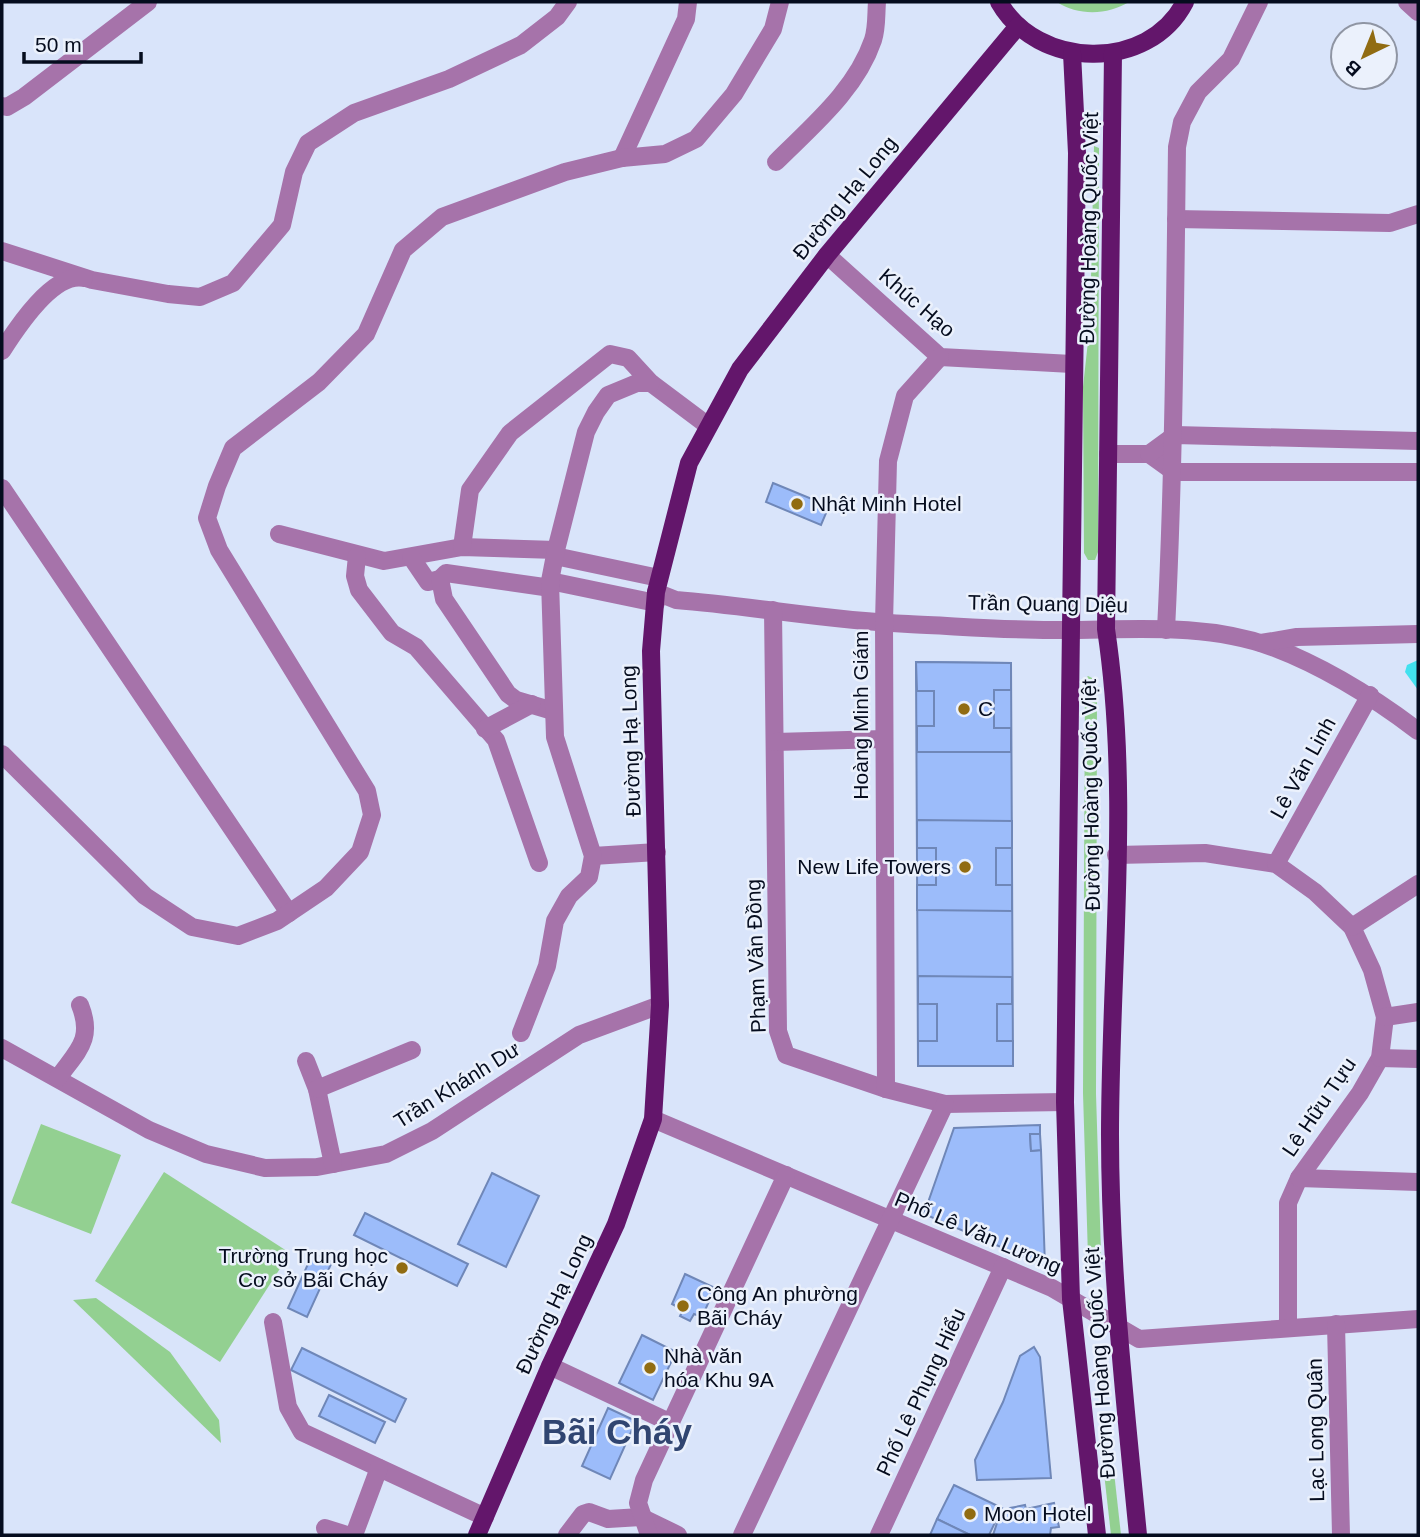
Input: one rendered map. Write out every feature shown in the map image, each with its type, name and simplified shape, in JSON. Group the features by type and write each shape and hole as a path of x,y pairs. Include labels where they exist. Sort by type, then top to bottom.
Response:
{"main road":[{"path":"999,2 1018,26 1043,43 1072,53 1113,53 1139,44 1162,29 1185,2"},
{"name":"Đường Hạ Long","path":"477,1535 550,1366 616,1224 653,1119 660,1005 651,651 657,591 689,463 707,425 740,369 827,254 1018,26"},
{"name":"Đường Hoàng Quốc Việt","path":"1072,53 1077,153 1072,365 1072,629 1065,1102 1071,1299 1097,1535"},
{"name":"Đường Hoàng Quốc Việt","path":"1113,53 1107,629 1116,697 1116,855 1110,1136 1116,1325 1138,1535"}],"street":[{"path":"2,106 7,107 24,97 148,2"},
{"path":"2,351 26,312 77,277 200,297 233,283 282,225 294,172 308,143 354,113 449,79 521,45 557,17 568,2"},
{"path":"622,158 686,19 688,2"},
{"path":"2,754 145,896 191,927 238,936 289,913 326,888 360,852 372,815 367,791 219,550 207,518 233,448 319,382 366,334 403,250 442,217 565,172 622,158 665,154 696,139 734,94 773,29 780,2"},
{"path":"776,162 836,101 859,70 874,38 877,2"},
{"path":"1166,630 1175,435 1172,381 1177,147 1182,122 1198,92 1231,58 1259,2"},
{"path":"1407,2 1418,12"},
{"path":"1176,219 1390,223 1418,214"},
{"path":"2,251 92,280"},
{"name":"Khúc Hạo","path":"827,254 940,357 1072,365"},
{"path":"476,578 470,548 470,490 510,433 610,354 628,358 651,383 707,425"},
{"name":"Hoàng Minh Giám","path":"886,1089 884,623 888,461 905,396 940,357"},
{"path":"521,1033 547,966 555,921 569,896 589,877 593,856 563,766 552,710 551,585 556,553 586,432 596,412 608,396 637,383 651,383"},
{"path":"1149,454 1175,435 1418,441"},
{"path":"1108,454 1149,454 1174,472 1418,472"},
{"path":"2,488 289,913"},
{"path":"279,534 384,561 470,548 556,553 657,591"},
{"path":"357,556 355,576 359,590 392,633 416,647 496,740 539,863"},
{"path":"411,557 429,582 440,579 446,573 551,585 657,591"},
{"path":"440,579 444,599 501,685 516,700 552,710"},
{"name":"Trần Quang Diệu","path":"657,591 676,600 884,623 1166,630 1225,635 1271,647 1370,695 1418,731"},
{"name":"Phạm Văn Đồng","path":"773,610 778,1031 786,1055 886,1089 945,1104 1065,1102"},
{"path":"1257,643 1297,637 1418,634"},
{"name":"Lê Văn Linh","path":"1276,864 1370,695"},
{"path":"485,729 532,704"},
{"path":"775,742 884,739"},
{"path":"593,856 657,852"},
{"name":"Lê Hữu Tựu","path":"1116,855 1205,853 1276,864 1315,892 1352,927 1372,970 1385,1017 1380,1058 1360,1093 1299,1178 1288,1203 1288,1326"},
{"path":"1352,927 1418,884"},
{"path":"58,1078 85,1040 86,1022 80,1005"},
{"name":"Trần Khánh Dư","path":"2,1048 149,1130 206,1154 265,1168 333,1164 386,1154 432,1132 579,1035 660,1005"},
{"path":"1385,1017 1418,1012"},
{"path":"317,1089 412,1050"},
{"path":"1380,1058 1418,1059"},
{"path":"306,1061 317,1089 333,1164"},
{"path":"742,1535 945,1104"},
{"name":"Phố Lê Văn Lương","path":"653,1119 1003,1267 1071,1299 1139,1339 1288,1326 1418,1319"},
{"path":"649,1535 638,1503 644,1480 786,1175"},
{"path":"1299,1178 1418,1182"},
{"name":"Phố Lê Phụng Hiểu","path":"879,1535 1003,1267"},
{"path":"273,1322 288,1407 302,1432 485,1517"},
{"name":"Lạc Long Quân","path":"1336,1324 1341,1535"},
{"path":"550,1366 671,1423"},
{"path":"354,1535 379,1468"},
{"path":"567,1535 583,1514 589,1512 608,1519 641,1517 678,1535"},
{"path":"325,1528 347,1535"}],"green space":[{"path":"1057,2 1129,2 1103,11 1083,12"},
{"path":"1094,146 1099,148 1098,552 1095,560 1088,560 1084,553 1083,387 1090,323"},
{"path":"1088,676 1096,680 1097,691 1096,1094 1101,1253 1088,1257 1083,1093 1085,679"},
{"path":"41,1124 121,1155 91,1234 11,1203"},
{"path":"164,1172 290,1253 220,1362 95,1281"},
{"path":"96,1298 170,1352 219,1420 221,1443 73,1300"},
{"path":"1106,1460 1113,1463 1121,1535 1111,1535 1103,1464"}],"water":[{"path":"1418,660 1418,690 1405,672 1407,665"}],"building":[{"name":"Nhật Minh Hotel","path":"773,483 829,506 821,525 766,502"},
{"name":"New Life Towers","path":"916,662 1011,663 1013,1066 918,1066"},
{"name":"C","path":"916,662 1011,663 1011,690 994,690 994,728 1011,728 1011,752 917,752 917,726 934,726 934,691 917,691"},
{"path":"917,820 1012,821 1012,848 996,848 996,885 1012,885 1012,911 917,910 917,885 936,885 936,848 917,848"},
{"path":"918,976 1012,977 1012,1004 997,1004 997,1041 1013,1041 1013,1066 918,1066 918,1041 937,1041 937,1004 918,1004"},
{"path":"1040,1125 1040,1134 1030,1134 1031,1151 1041,1150 1045,1266 924,1214 954,1128"},
{"path":"1030,1134 1040,1134 1041,1150 1031,1151"},
{"path":"492,1173 539,1196 506,1267 458,1244"},
{"path":"365,1213 468,1264 457,1286 354,1235"},
{"path":"313,1253 332,1262 307,1317 288,1308"},
{"path":"685,1274 715,1288 702,1317 694,1314 690,1321 680,1316 683,1310 672,1304"},
{"path":"642,1335 676,1352 653,1400 619,1383"},
{"path":"1034,1347 1040,1357 1051,1478 977,1480 975,1460 1003,1402 1020,1356"},
{"path":"302,1348 406,1399 395,1422 291,1370"},
{"path":"329,1395 385,1422 375,1443 319,1416"},
{"path":"608,1408 636,1421 610,1479 582,1466"},
{"name":"Moon Hotel","path":"954,1485 1002,1508 989,1535 970,1535 937,1519"},
{"path":"1054,1503 1059,1527 1051,1528 1050,1535 993,1535 998,1520 1010,1508 1025,1505 1026,1509"},
{"path":"937,1519 970,1535 930,1535"}],"place":[{"name":"Nhật Minh Hotel","path":"797,504"},
{"name":"C","path":"964,709"},
{"name":"New Life Towers","path":"965,867"},
{"name":"Trường Trung học Cơ sở Bãi Cháy","path":"402,1268"},
{"name":"Công An phường Bãi Cháy","path":"683,1306"},
{"name":"Nhà văn hóa Khu 9A","path":"650,1368"},
{"name":"Moon Hotel","path":"970,1514"}],"district":[{"name":"Bãi Cháy","path":"617,1432"}]}
